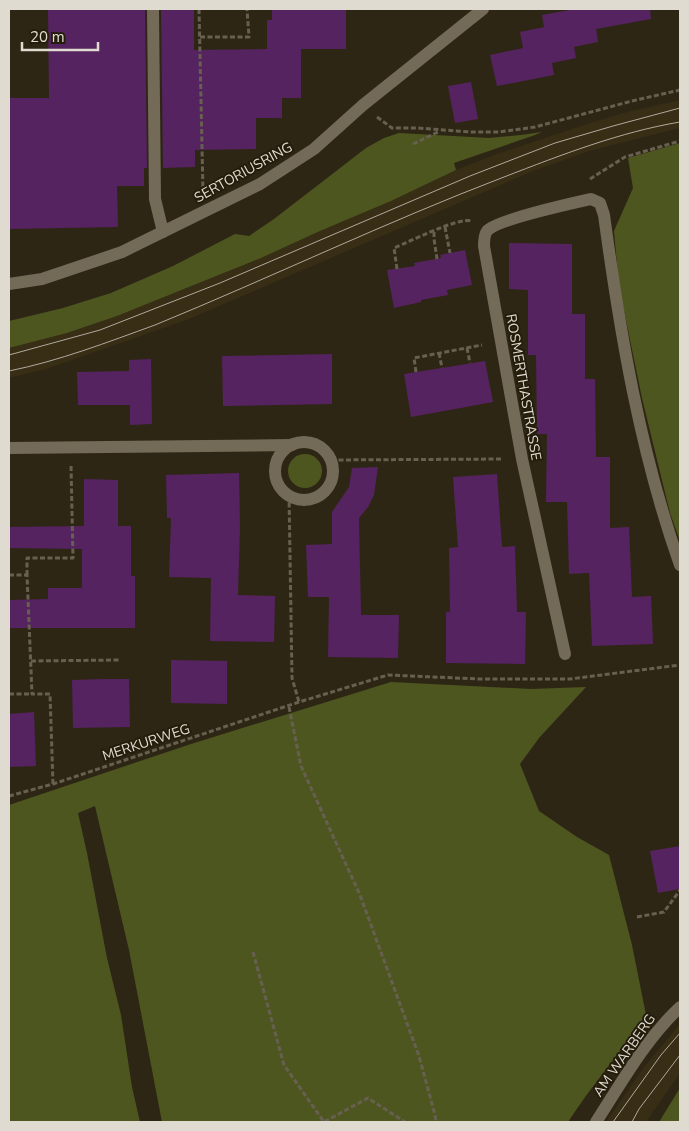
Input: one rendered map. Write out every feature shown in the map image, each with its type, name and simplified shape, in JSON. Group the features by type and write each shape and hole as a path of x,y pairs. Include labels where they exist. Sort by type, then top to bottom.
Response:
{"street":[{"path":"153,9 155,198 163,232"},
{"name":"SERTORIUSRING","path":"9,284 42,279 122,252 260,184 314,149 363,105 483,9"},
{"path":"488,230 536,212 591,198 600,203 604,215 616,301 628,367 650,467 667,528 680,565"},
{"name":"ROSMERTHASTRASSE","path":"488,230 484,237 484,246 500,342 522,459 565,654"},
{"path":"310,442 319,446 331,460 333,469 329,486 315,498 306,500 289,496 278,482 276,465 284,450 292,445 310,442"},
{"path":"9,448 292,445"},
{"name":"AM WARBERG","path":"596,1122 644,1048 680,1007"}],"path":[{"path":"199,9 204,212"},
{"path":"200,37 249,37 247,9"},
{"path":"376,116 392,128 499,132 535,127 680,90"},
{"path":"412,144 441,131"},
{"path":"586,182 625,157 680,141"},
{"path":"398,268 394,248 456,222 470,220 481,224 488,230"},
{"path":"445,227 450,253"},
{"path":"434,232 437,259"},
{"path":"416,372 414,358 500,342"},
{"path":"467,348 470,363"},
{"path":"439,353 442,368"},
{"path":"32,694 27,558 74,558 71,448"},
{"path":"331,460 504,459"},
{"path":"289,496 292,678 299,702"},
{"path":"9,575 27,575"},
{"path":"31,661 120,660"},
{"name":"MERKURWEG","path":"9,796 53,784 289,707 299,702 388,675 479,679 570,679 680,664"},
{"path":"9,694 50,694 53,784"},
{"path":"289,707 301,766 360,895 418,1056 436,1122"},
{"path":"637,917 664,912 680,890"},
{"path":"253,952 284,1065 324,1122 368,1098 405,1122"}],"shaded area":[{"path":"680,100 680,128 589,151 533,171 189,319 46,369 9,378 9,348 67,333 117,316 261,258 391,201 456,170 497,154 623,113"},
{"path":"680,1024 680,1073 646,1122 606,1122 645,1066"}],"green space":[{"path":"542,132 454,163 456,170 391,201 261,258 117,316 67,333 9,348 9,321 63,308 111,293 173,266 235,234 249,236 366,148 384,138 399,133 489,138"},
{"path":"680,143 680,541 670,513 642,398 619,286 614,231 633,188 628,158"},
{"path":"305,454 312,455 317,459 321,464 321,478 317,483 312,487 305,488 298,487 293,483 289,478 288,471 289,464 293,459 298,455"},
{"path":"391,682 531,689 586,687 539,738 520,764 539,811 577,837 609,855 632,945 646,1015 568,1122 162,1122 129,950 95,806 78,813 107,958 121,1015 132,1087 140,1122 9,1122 9,805 191,744"},
{"path":"680,1088 680,1122 659,1122"}],"building":[{"path":"48,9 145,9 147,168 144,168 144,186 117,186 118,227 9,229 9,98 49,98"},
{"path":"161,9 194,9 194,50 267,49 267,20 272,20 272,9 346,9 346,49 301,49 301,98 282,98 282,118 256,118 256,149 195,150 195,167 163,168"},
{"path":"575,9 650,9 651,19 596,29 598,42 574,47 576,58 552,63 554,75 497,86 490,55 523,48 520,32 544,27 542,15"},
{"path":"471,82 478,119 455,123 448,86"},
{"path":"509,243 572,244 572,314 585,314 585,379 595,379 596,457 610,457 610,528 629,527 632,597 651,596 653,644 592,646 589,573 569,574 567,502 546,502 547,434 537,434 536,355 528,355 528,290 509,289"},
{"path":"465,250 472,285 447,290 448,295 394,308 387,270 415,266 414,263 441,258 440,255"},
{"path":"332,354 332,404 223,406 222,356"},
{"path":"151,359 152,424 130,425 130,405 78,405 77,372 129,371 129,360"},
{"path":"485,361 493,402 411,417 404,374"},
{"path":"378,467 374,495 368,507 359,518 361,615 399,615 398,658 328,657 329,597 308,597 306,545 332,544 332,512 349,487 352,468"},
{"path":"239,473 238,595 275,596 274,642 210,641 211,578 169,577 171,518 167,518 166,475"},
{"path":"497,474 502,547 515,546 517,612 526,612 525,664 446,663 446,612 450,612 449,548 458,547 453,477"},
{"path":"84,479 118,480 118,526 131,526 131,576 135,576 135,628 9,628 9,600 48,599 48,588 82,588 82,549 9,548 9,527 84,526"},
{"path":"171,660 227,661 227,704 171,703"},
{"path":"129,679 130,727 73,728 72,680"},
{"path":"34,712 36,766 9,767 9,714"},
{"path":"680,846 680,889 658,893 650,851"}],"tram line":[{"path":"9,355 100,330 220,283 470,176 555,143 680,108"},
{"path":"9,371 65,357 155,325 416,212 547,161 613,138 680,122"},
{"path":"613,1122 661,1055 680,1033"},
{"path":"632,1122 639,1109 680,1055"}]}
